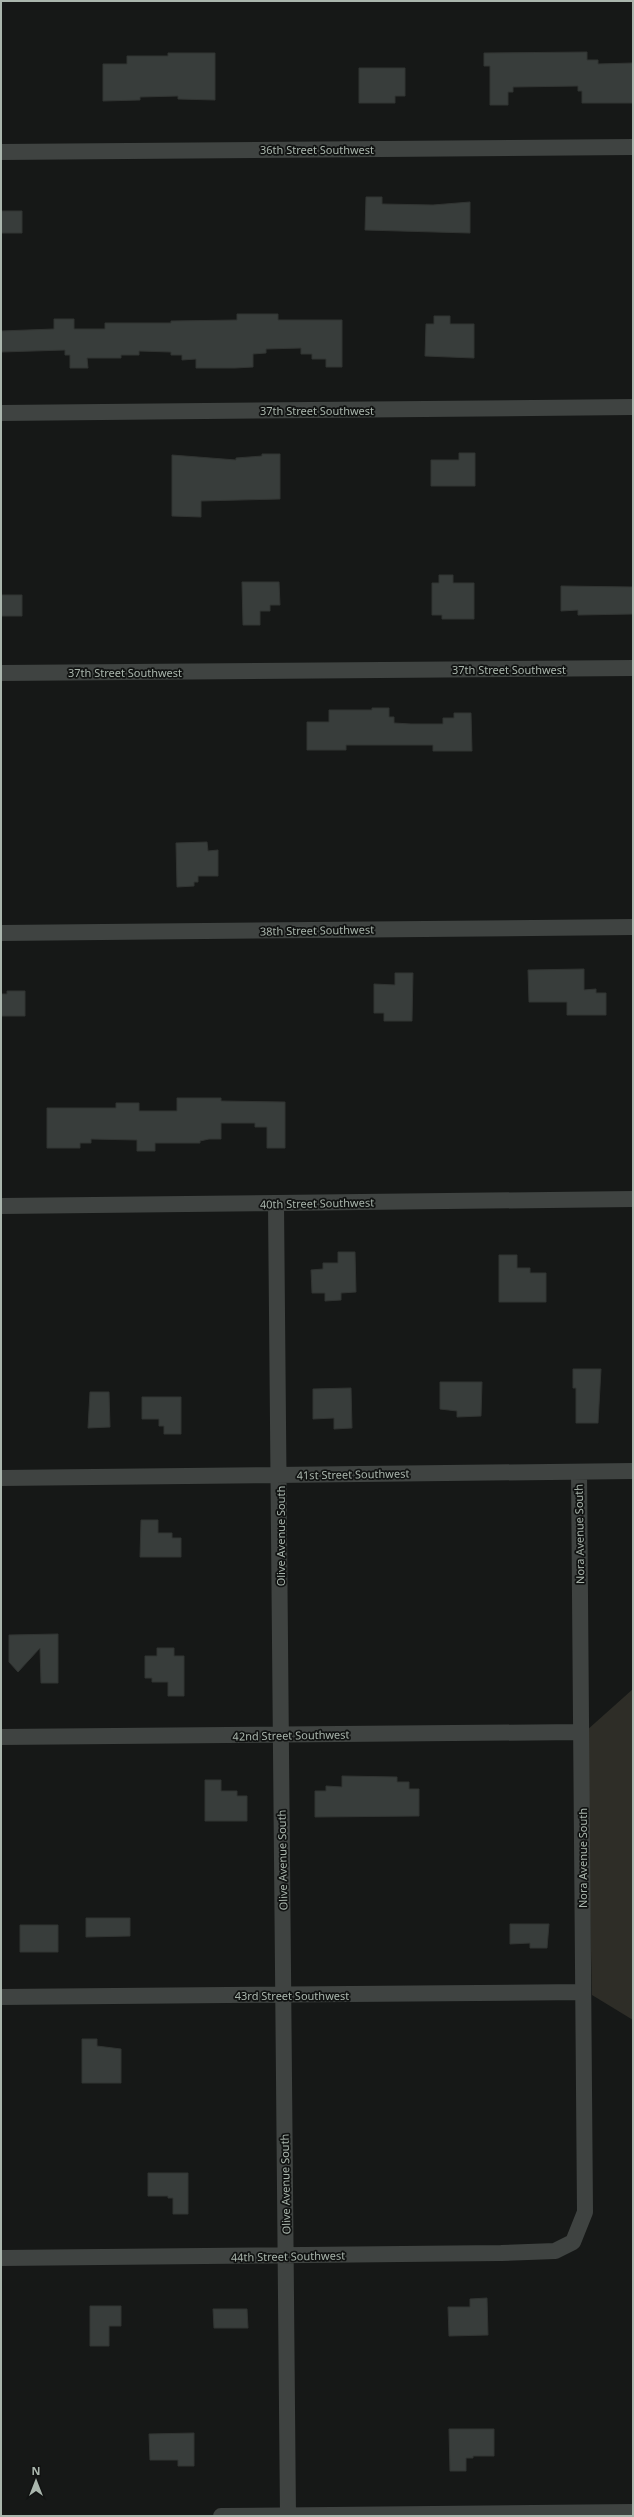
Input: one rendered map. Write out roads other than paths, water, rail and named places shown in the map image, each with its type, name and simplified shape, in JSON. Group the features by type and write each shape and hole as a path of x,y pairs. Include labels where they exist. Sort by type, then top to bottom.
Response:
{"street":[{"name":"36th Street Southwest","path":"1,152 633,147"},
{"name":"37th Street Southwest","path":"1,413 633,407"},
{"name":"37th Street Southwest","path":"1,673 633,668"},
{"name":"38th Street Southwest","path":"1,933 633,927"},
{"name":"40th Street Southwest","path":"1,1206 633,1200"},
{"name":"Olive Avenue South","path":"276,1204 288,2516"},
{"name":"41st Street Southwest","path":"1,1478 633,1471"},
{"name":"Nora Avenue South","path":"573,2242 585,2212 579,1472"},
{"name":"42nd Street Southwest","path":"1,1737 581,1732"},
{"name":"43rd Street Southwest","path":"1,1997 583,1992"},
{"name":"44th Street Southwest","path":"1,2258 286,2256 555,2251 573,2242"},
{"path":"221,2516 633,2512"}]}
